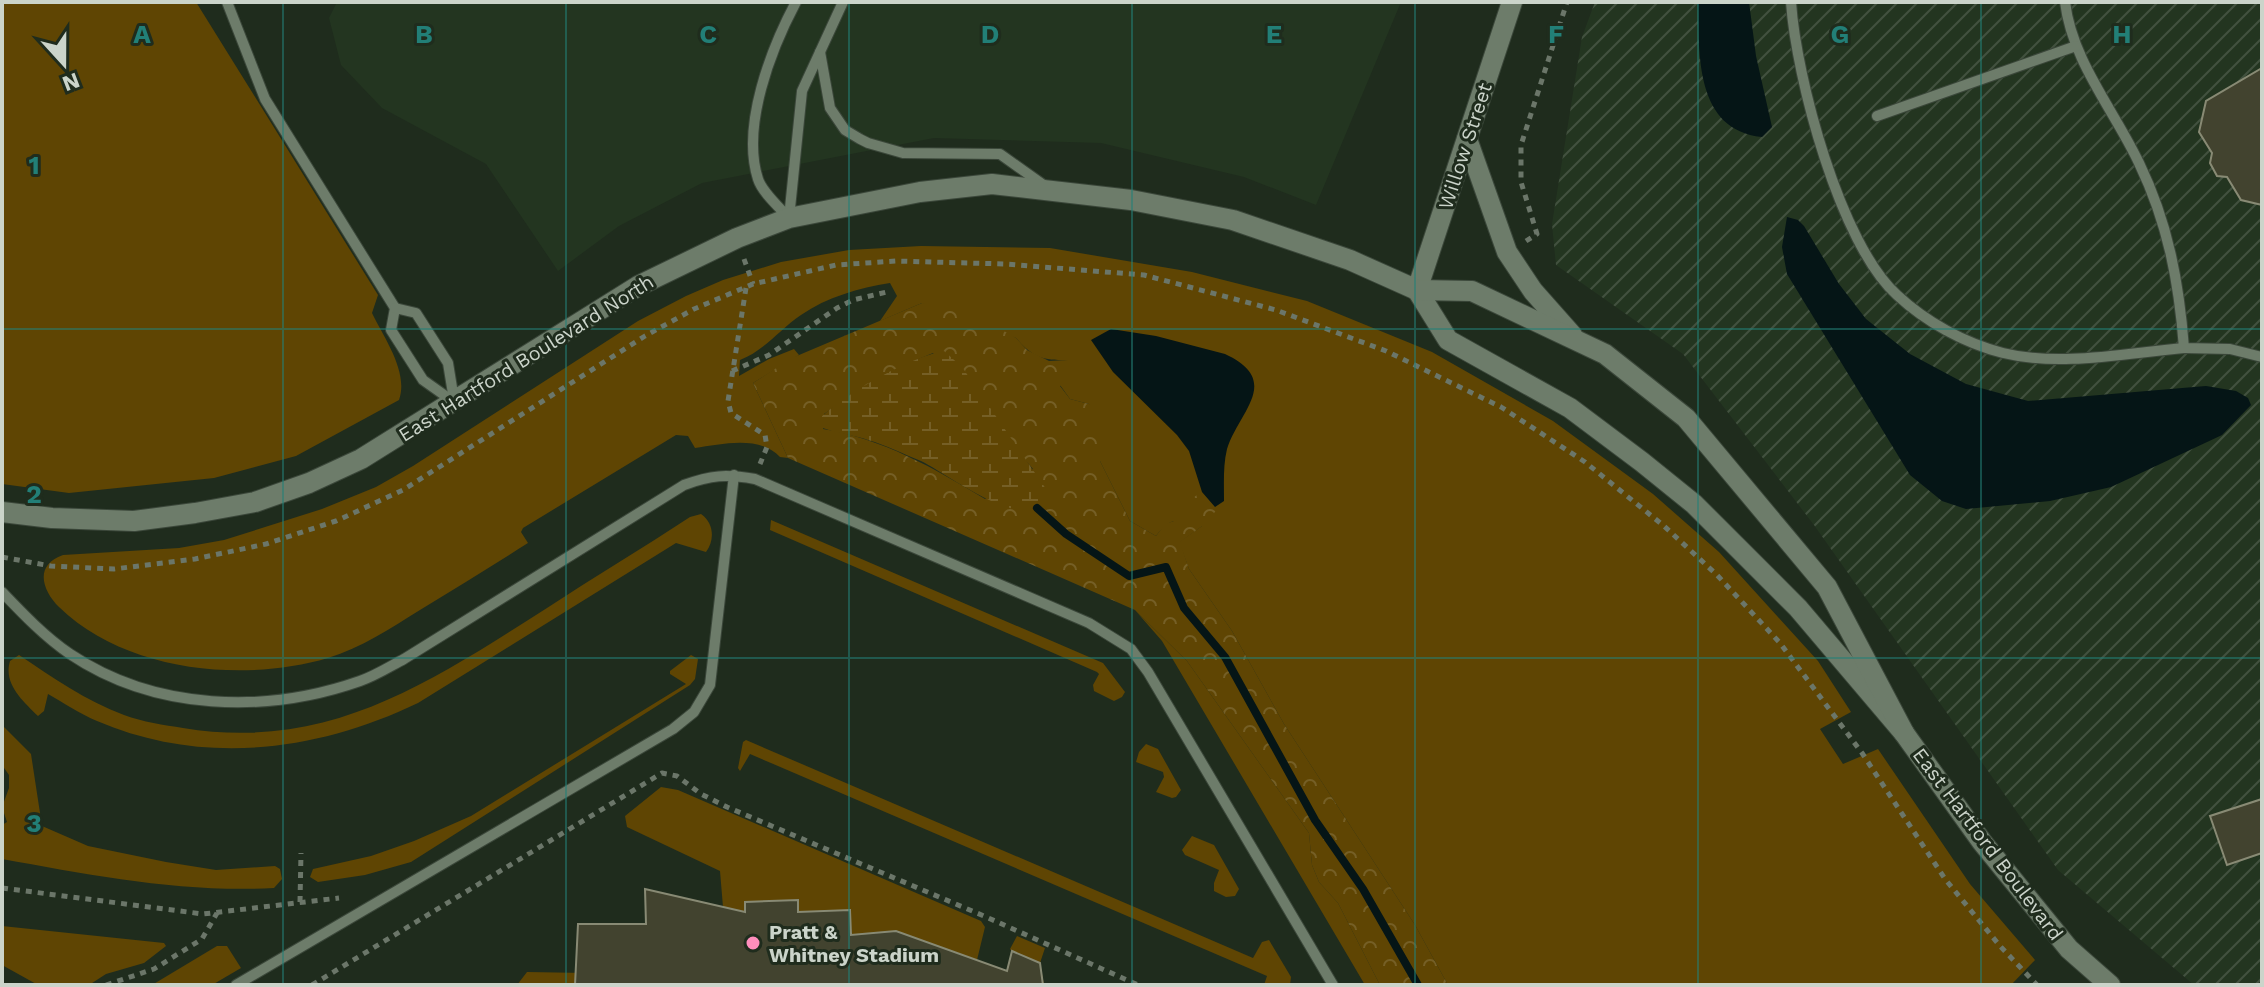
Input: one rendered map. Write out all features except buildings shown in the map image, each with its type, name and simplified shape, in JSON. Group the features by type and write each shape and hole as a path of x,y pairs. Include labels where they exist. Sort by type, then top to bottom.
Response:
{"street":[{"name":"Willow Street","path":"1417,290 1512,2"},
{"path":"1467,139 1507,252 1533,291 1578,341"},
{"name":"East Hartford Boulevard North","path":"2,512 52,518 134,521 255,502 309,483 361,459 638,286 737,238 789,218 920,192 992,184 1131,200 1233,220 1350,260 1417,290"},
{"name":"East Hartford Boulevard","path":"1417,290 1472,291 1578,341 1605,354 1686,418 1827,587 1904,733"},
{"name":"East Hartford Boulevard","path":"1417,290 1448,340 1570,408 1642,462 1694,504 1798,608 1904,733 1982,842 2069,949 2110,985"}],"lane":[{"path":"227,2 265,99 395,308 391,330 423,380 454,402"},
{"path":"789,218 758,182 753,135 761,86 782,28 796,2"},
{"path":"789,218 802,91 843,2"},
{"path":"1791,2 1793,37 1824,153 1853,229 1872,263 1896,294 1951,334 2004,353 2061,359 2184,348 2230,349 2262,357"},
{"path":"2065,2 2076,46 2159,205 2179,288 2184,348"},
{"path":"1877,116 2076,46"},
{"path":"820,52 830,108 845,130 860,139 903,153 1000,154 1053,191"},
{"path":"395,308 416,313 448,363 454,402"},
{"path":"236,985 673,729 694,712 710,685 734,475"},
{"path":"2,592 69,653 102,673 187,700 272,702 322,693 363,681 404,659 684,485 708,476 734,475 755,479 1089,623 1131,649 1148,672 1333,985"}],"path":[{"path":"1537,234 1521,182 1521,145 1567,2"},
{"path":"2,557 51,566 114,569 209,556 266,544 336,521 403,490 645,336 694,309 746,287 836,265 896,261 1005,264 1144,275 1276,310 1386,351 1501,407 1585,462 1664,526 1717,575 1780,643 1862,753 1945,879 2037,985"},
{"path":"746,287 731,372 729,407 731,413 763,431 766,451"},
{"path":"731,372 769,355 837,308 853,300 887,292"},
{"path":"312,985 662,773 677,776 701,794 727,807 1138,985"},
{"path":"300,902 301,853"},
{"path":"2,888 203,914 339,898"},
{"path":"106,985 154,969 202,939 218,912"}],"shaded area":[{"path":"337,2 1401,2 1316,205 1244,177 1101,143 934,138 702,183 619,226 558,271 486,164 382,108 341,65 329,18"},
{"path":"1595,2 2262,2 2262,985 2194,985 2058,870 1814,525 1683,354 1556,265 1552,224 1582,37"},
{"path":"1698,2 1749,2 1756,56 1772,127 1762,137 1740,131 1724,120 1713,105 1701,66"},
{"path":"1787,217 1798,220 1804,226 1839,284 1866,319 1910,354 1966,384 2028,401 2206,386 2236,391 2248,398 2251,405 2222,435 2111,487 2050,501 1966,509 1942,501 1910,475 1787,274 1782,247"},
{"path":"1111,329 1156,336 1225,354 1242,364 1251,375 1254,386 1252,397 1227,449 1224,501 1215,507 1202,492 1189,451 1177,435 1113,372 1091,340"}],"green space":[{"path":"2,2 196,2 378,295 372,313 398,367 401,378 399,400 296,456 214,478 69,493 2,484"},
{"path":"921,246 1050,248 1192,272 1307,301 1432,352 1553,421 1653,494 1719,552 1818,661 1851,712 1820,729 1843,764 1878,749 1970,884 2035,960 2011,985 1448,985 1415,925 1284,724 1232,631 1189,569 1179,542 1202,526 1171,522 1156,536 1130,521 1100,461 1089,404 1070,399 1060,385 1068,360 1039,356 1016,338 922,303 880,321 897,296 890,283 822,303 740,360 739,376 794,349 799,355 753,383 788,458 751,443 695,448 688,436 676,435 523,528 521,532 528,543 387,630 340,654 295,666 260,670 223,670 151,658 117,646 86,629 59,607 45,586 48,565 63,555 179,548 224,540 322,509 376,487 638,321 723,280 781,262 849,250"},
{"path":"922,303 948,304 980,317 1016,338 1027,350 1049,361 1068,360 1075,376 1060,386 1070,399 1089,404 1101,419 1100,461 1130,521 1156,536 1165,524 1177,520 1181,505 1202,492 1215,506 1224,501 1205,524 1180,542 1189,569 1232,631 1284,724 1415,925 1448,985 1380,985 1338,903 1319,882 1312,865 1309,833 1187,661 1135,610 788,458 753,383 792,358","holes":["933,353 1033,469 985,499 887,447 823,429 824,414 877,380"]},
{"path":"944,351 962,367 1046,489 1040,505 1027,510 1010,508 968,489 921,461 875,442 824,429 816,422 876,379 913,361"},
{"path":"701,514 709,522 712,532 706,552 676,543 418,703 340,733 259,747 218,748 177,744 137,735 97,721 48,694 44,711 38,716 16,692 9,677 10,661 19,655 96,703 139,720 183,728 236,733 285,730 331,720 376,705 419,685 690,517"},
{"path":"771,520 1103,663 1125,692 1114,701 1094,691 1097,672 770,530"},
{"path":"1135,610 1187,661 1309,833 1312,865 1319,882 1338,903 1380,985 1365,985 1162,641"},
{"path":"691,655 698,659 695,679 690,685 411,862 365,875 318,882 310,877 313,869 371,856 471,816 686,684 670,671"},
{"path":"2,725 31,754 42,826 88,846 166,862 216,870 275,866 280,869 282,879 274,888 205,888 137,881 2,859 2,825 7,822 2,807 9,788 9,775 2,765"},
{"path":"746,740 1253,958 1262,942 1269,940 1291,977 1290,985 1264,985 1267,976 750,754 740,771 743,742"},
{"path":"1146,744 1158,749 1181,790 1176,797 1156,792 1164,777 1163,772 1136,762"},
{"path":"661,787 678,790 981,921 985,927 977,960 1007,972 1010,949 1017,936 1045,948 1040,963 1044,985 517,985 527,972 587,973 587,966 576,965 578,924 646,924 645,889 723,907 720,871 627,827 625,816"},
{"path":"1192,836 1214,845 1239,889 1235,896 1226,897 1214,891 1219,870 1185,855 1182,850"},
{"path":"2,926 164,943 166,946 144,963 106,974 89,985 38,985 2,965"},
{"path":"217,946 227,946 241,968 212,985 152,985"}],"waterway":[{"path":"1037,508 1066,534 1129,576 1166,567 1184,608 1225,657 1315,820 1363,889 1418,985"}],"place":[{"name":"Pratt & Whitney Stadium","path":"753,943"}]}
